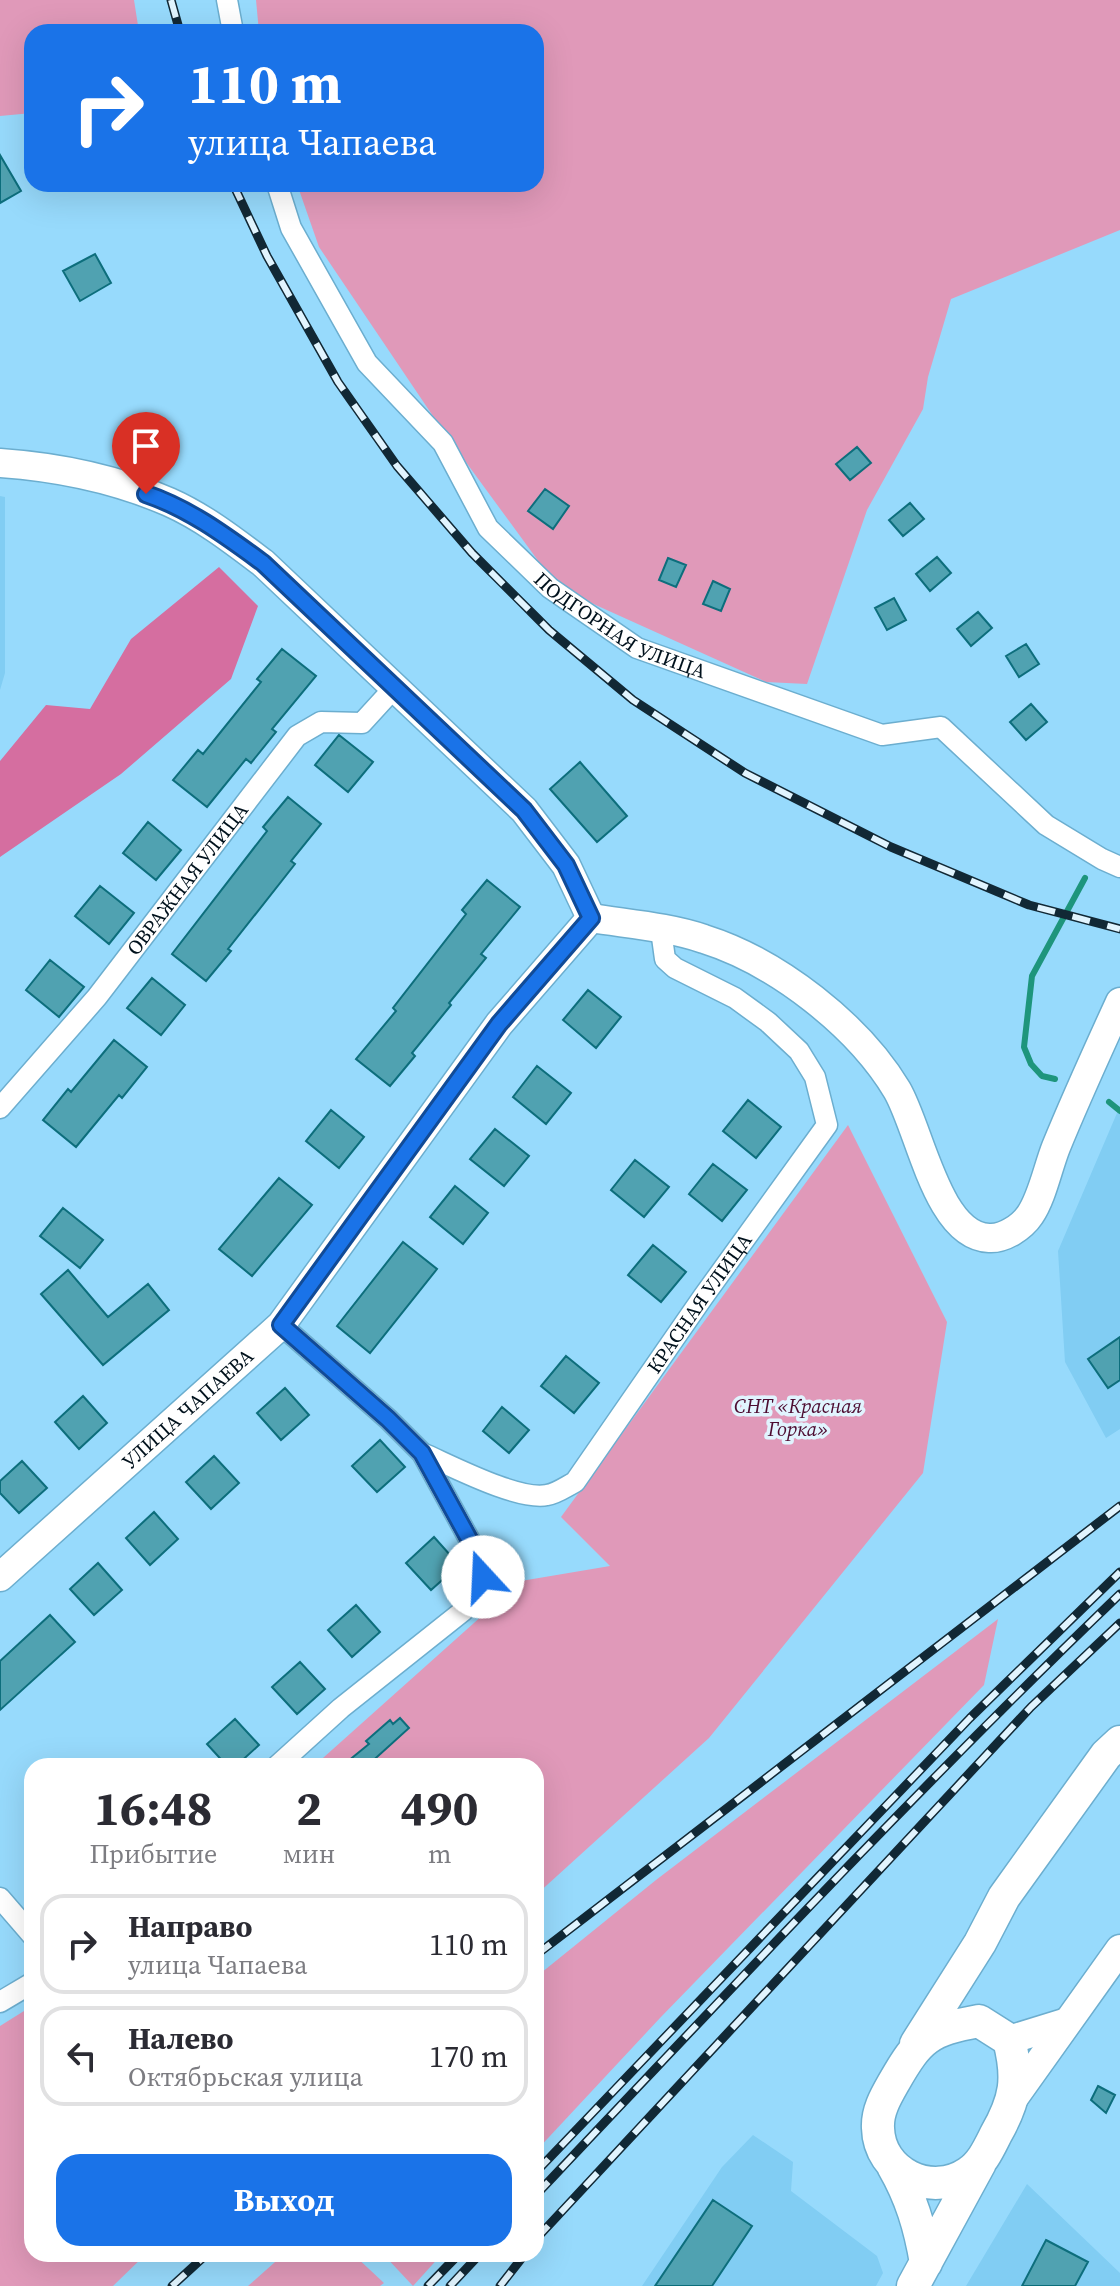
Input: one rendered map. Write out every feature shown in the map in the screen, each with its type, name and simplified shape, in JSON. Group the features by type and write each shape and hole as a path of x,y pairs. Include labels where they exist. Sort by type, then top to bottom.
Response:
{"main road":[{"path":"920,2274 916,2213 907,2189 880,2144 879,2114 883,2101 980,1943 1004,1897 1106,1755 1120,1742"},
{"path":"979,2021 975,1970 980,1943"},
{"path":"911,2052 926,2038 952,2026 979,2021 1009,2040 1015,2062 1013,2099 920,2274"},
{"path":"889,2160 901,2173 929,2183 955,2180 969,2173 981,2160"}],"street":[{"path":"227,0 232,24"},
{"name":"ПОДГОРНАЯ УЛИЦА","path":"280,192 291,228 367,363 443,443 488,528 550,588 637,648 649,653 882,735 941,727 1046,825 1120,867"},
{"path":"0,463 26,464 98,477 170,503 263,563 524,810 566,865 591,918 703,938 748,956 798,988 841,1023 874,1056 898,1091 918,1135 939,1195 953,1219 971,1233 989,1238 1005,1235 1030,1215 1056,1146 1120,1002"},
{"name":"ОВРАЖНАЯ УЛИЦА","path":"0,1108 97,997 297,736 321,722 362,723 394,688"},
{"name":"УЛИЦА ЧАПАЕВА","path":"0,1577 281,1325 499,1024 591,918"},
{"name":"КРАСНАЯ УЛИЦА","path":"422,1453 525,1494 546,1495 575,1482 827,1125 815,1077 799,1051 768,1022 735,998 675,968 665,959 661,930"},
{"path":"281,1325 422,1453 480,1559 483,1577 476,1596 463,1611 341,1708 286,1758"},
{"path":"0,1898 24,1926"},
{"path":"1013,2099 1120,1949"},
{"path":"0,2002 24,1988"},
{"path":"1009,2040 1067,2022"}],"shaded area":[{"path":"0,496 5,497 5,673 0,690"},
{"path":"219,567 258,606 231,679 121,774 0,857 0,761 46,705 90,709 131,639"},
{"path":"1120,1106 1120,1429 1106,1438 1065,1362 1058,1251"},
{"path":"753,2135 793,2162 791,2191 877,2256 883,2273 876,2286 642,2286 722,2167"},
{"path":"1027,2184 1120,2273 1120,2286 966,2286"}],"green space":[{"path":"0,0 134,0 138,24 24,24 24,114 0,116"},
{"path":"256,0 1120,0 1120,230 951,299 928,377 923,409 867,510 807,684 766,682 558,588 441,428 319,247 300,192 544,192 544,24 258,24"},
{"name":"СНТ «Красная Горка»","path":"848,1125 947,1322 923,1473 709,1738 544,1888 544,1758 323,1758 521,1581 610,1566 561,1517"},
{"path":"998,1619 984,1685 660,2018 544,2142 544,1971 656,1880"},
{"path":"24,2011 24,2262 138,2262 113,2286 0,2286 0,2026"},
{"path":"275,2262 362,2262 384,2283 380,2286 248,2286"},
{"path":"390,2262 435,2262 413,2286"}],"building":[{"path":"0,155 21,191 0,203"},
{"path":"95,254 111,283 80,301 63,271"},
{"path":"857,447 871,463 850,480 836,464"},
{"path":"545,489 569,506 553,529 528,511"},
{"path":"910,503 924,519 903,536 889,520"},
{"path":"937,557 951,573 930,591 916,574"},
{"path":"668,558 686,565 676,587 659,580"},
{"path":"713,581 730,589 721,611 703,604"},
{"path":"894,598 906,620 887,630 875,608"},
{"path":"978,612 992,628 971,646 957,629"},
{"path":"1026,644 1039,664 1019,677 1006,656"},
{"path":"282,649 316,676 272,729 276,732 251,763 246,759 207,807 173,780 198,750 203,754 261,682 257,679"},
{"path":"1031,704 1047,722 1026,740 1010,722"},
{"path":"339,735 373,762 348,792 315,765"},
{"path":"580,762 627,816 597,842 550,789"},
{"path":"288,797 321,824 291,861 295,864 206,981 172,954 267,831 263,827"},
{"path":"148,822 181,850 156,880 123,853"},
{"path":"487,880 520,907 481,954 486,958 449,1003 451,1005 412,1053 415,1056 390,1086 356,1059 396,1011 393,1008 466,914 462,910"},
{"path":"100,886 134,913 109,944 75,916"},
{"path":"50,960 84,987 59,1017 26,990"},
{"path":"152,978 185,1005 161,1035 127,1008"},
{"path":"588,990 621,1017 596,1048 563,1020"},
{"path":"114,1040 147,1067 76,1147 43,1120"},
{"path":"537,1066 571,1093 546,1124 513,1097"},
{"path":"748,1100 781,1127 756,1158 723,1131"},
{"path":"331,1110 364,1137 339,1168 306,1141"},
{"path":"495,1129 529,1156 504,1186 470,1159"},
{"path":"635,1160 669,1187 644,1217 611,1190"},
{"path":"713,1164 747,1190 722,1221 689,1194"},
{"path":"279,1178 312,1205 252,1276 219,1249"},
{"path":"455,1186 488,1213 463,1244 430,1217"},
{"path":"63,1208 103,1240 80,1268 40,1236"},
{"path":"403,1242 437,1269 370,1353 337,1326"},
{"path":"653,1245 686,1272 661,1302 628,1275"},
{"path":"68,1270 108,1317 148,1284 169,1310 103,1365 41,1294"},
{"path":"1120,1337 1120,1380 1108,1388 1088,1359"},
{"path":"566,1356 599,1383 574,1413 541,1386"},
{"path":"285,1388 309,1415 281,1440 257,1413"},
{"path":"83,1396 107,1423 79,1449 55,1422"},
{"path":"502,1407 529,1430 509,1453 483,1431"},
{"path":"380,1440 405,1467 377,1492 352,1466"},
{"path":"214,1456 239,1483 211,1509 186,1482"},
{"path":"22,1461 47,1488 19,1513 0,1493 0,1481"},
{"path":"154,1512 178,1539 150,1565 126,1538"},
{"path":"434,1537 459,1565 431,1590 406,1563"},
{"path":"98,1563 122,1590 94,1615 70,1589"},
{"path":"356,1605 380,1632 352,1657 328,1630"},
{"path":"50,1615 75,1642 0,1710 0,1661"},
{"path":"300,1662 325,1689 297,1714 272,1687"},
{"path":"400,1718 409,1728 376,1758 352,1758 390,1720 393,1724"},
{"path":"235,1719 259,1745 245,1758 220,1758 207,1744"},
{"path":"1098,2086 1115,2095 1106,2113 1091,2100"},
{"path":"713,2200 752,2226 712,2286 655,2286"},
{"path":"1046,2240 1088,2262 1075,2286 1022,2286"}],"waterway":[{"path":"1055,1079 1042,1076 1031,1064 1024,1047 1032,976 1085,878"},
{"path":"1109,1102 1120,1111"}],"railway":[{"path":"171,0 178,24"},
{"path":"237,192 267,256 338,382 397,466 472,553 549,630 633,700 745,773 891,847 1029,905 1120,929"},
{"path":"544,1949 1120,1506"},
{"path":"544,2164 970,1718 1120,1572"},
{"path":"544,2187 897,1816 1120,1594"},
{"path":"544,2230 1031,1707 1120,1623"},
{"path":"172,2286 198,2262"},
{"path":"428,2286 451,2262"},
{"path":"450,2286 472,2262"},
{"path":"500,2286 519,2262"}],"route":[{"path":"146,494 170,503 218,530 263,563 524,810 566,865 591,918 499,1024 281,1325 422,1453 480,1559 483,1577"}]}
